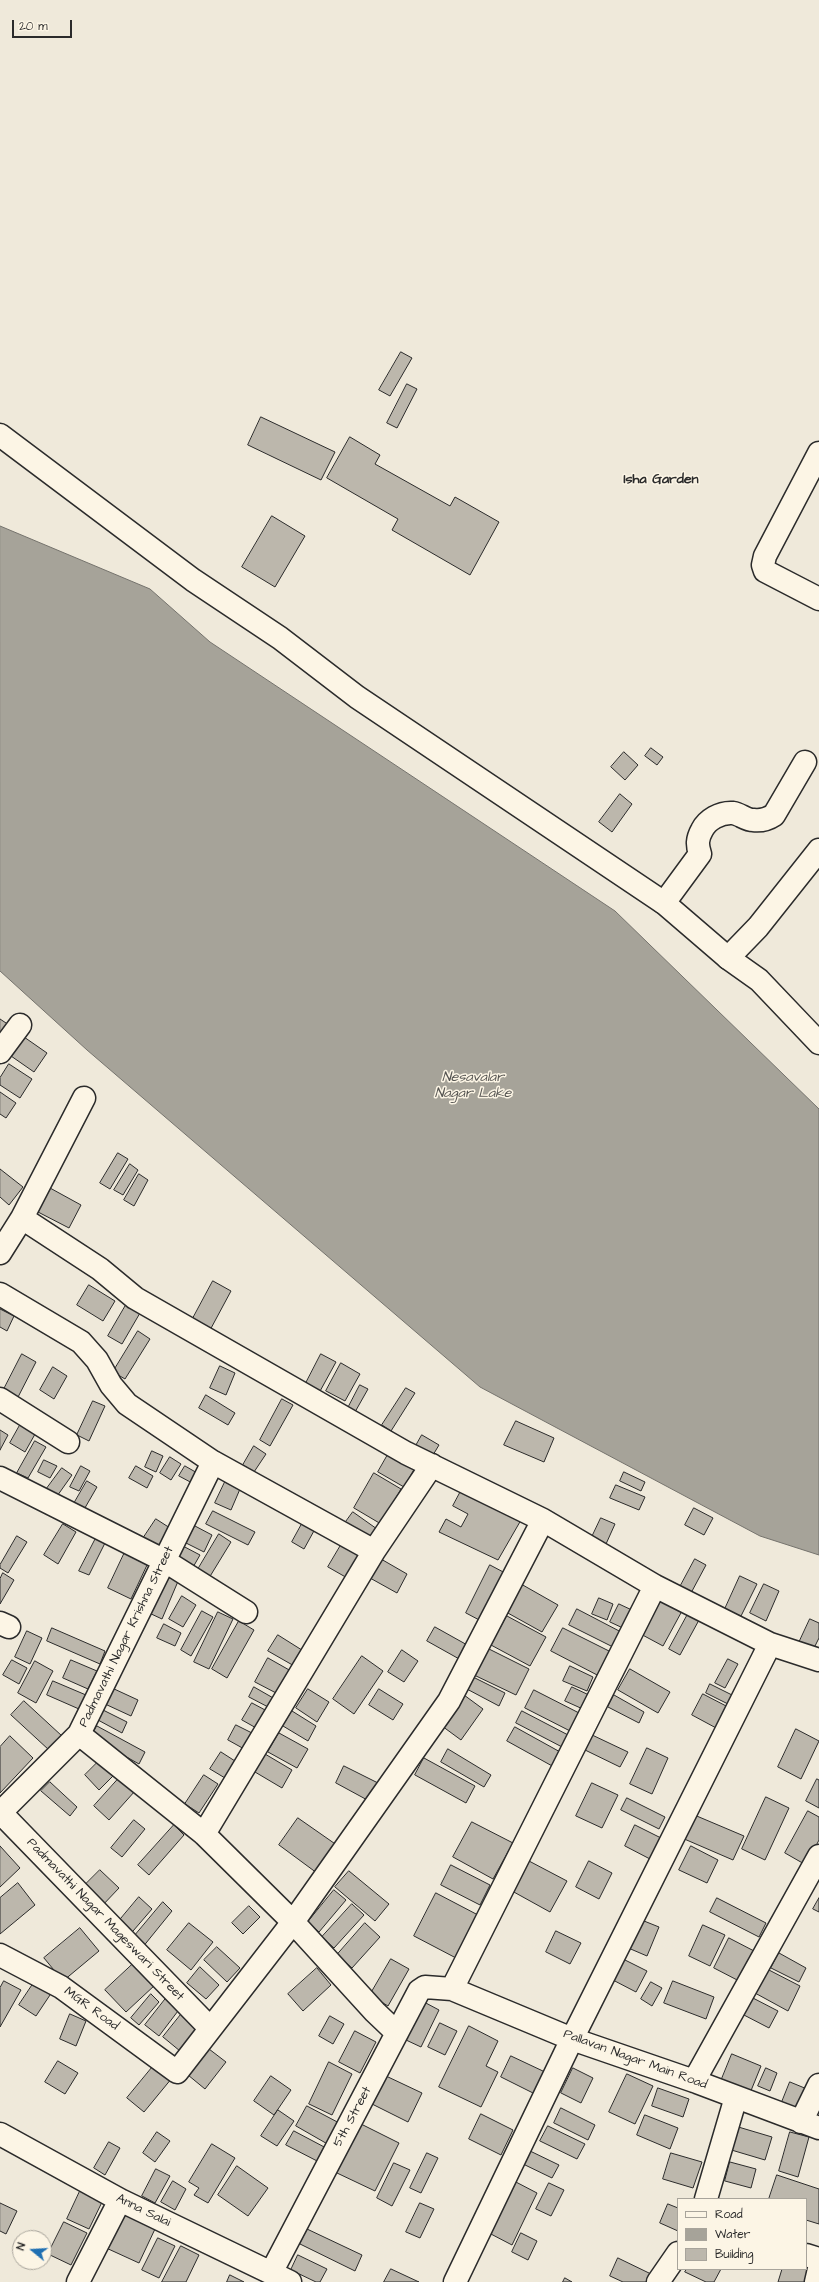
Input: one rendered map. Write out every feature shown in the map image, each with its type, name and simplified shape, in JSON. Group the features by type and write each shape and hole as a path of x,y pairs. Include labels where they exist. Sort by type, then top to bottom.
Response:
{"street":[{"path":"0,435 193,580 280,638 357,696 664,903 728,958 759,980 819,1043"},
{"path":"817,464 765,556 763,565 765,571 819,599"},
{"path":"664,903 700,854 697,846 700,834 705,824 713,818 724,814 732,813 752,820 767,819 774,815 805,762"},
{"path":"728,958 758,927 819,850"},
{"path":"0,1052 20,1025"},
{"path":"0,1253 22,1218 84,1098"},
{"path":"22,1218 100,1269 135,1298 399,1449 543,1520 655,1586 770,1644 819,1660"},
{"path":"0,1294 81,1342 97,1360 111,1385 127,1404 213,1462 374,1551"},
{"path":"0,1400 68,1442"},
{"name":"Padmavathi Nagar Krishna Street","path":"0,1812 79,1734 213,1462"},
{"path":"204,1834 374,1551 432,1465"},
{"path":"0,1478 165,1561 246,1612"},
{"path":"210,2028 293,1922 449,1701 543,1520"},
{"path":"452,1989 655,1586"},
{"path":"455,2282 572,2039 770,1644"},
{"path":"79,1734 204,1834 293,1922 375,2012 397,2032"},
{"name":"Padmavathi Nagar Mageswari Street","path":"0,1812 210,2028"},
{"path":"694,2081 819,1856"},
{"name":"MGR Road","path":"0,1955 61,1987 177,2072 210,2028"},
{"name":"5th Street","path":"280,2277 397,2032 420,1991 425,1987 452,1989"},
{"name":"Pallavan Nagar Main Road","path":"452,1989 572,2039 694,2081 810,2125"},
{"path":"810,2125 819,2084"},
{"path":"706,2198 736,2097"},
{"name":"Anna Salai","path":"0,2134 120,2200 280,2277"},
{"path":"78,2282 120,2200"},
{"path":"658,2282 677,2255"},
{"path":"807,2255 819,2259"},
{"path":"816,2282 819,2269"}],"water":[{"name":"Nesavalar Nagar Lake","path":"0,526 150,589 210,642 615,911 819,1109 819,1555 760,1536 480,1387 87,1050 0,971"}],"building":[{"path":"401,352 412,358 390,396 379,390"},
{"path":"407,384 417,389 397,428 387,423"},
{"path":"261,417 335,452 321,480 248,445"},
{"path":"350,437 380,455 375,464 450,506 455,497 499,522 470,575 392,530 398,519 327,478"},
{"path":"272,516 305,536 275,587 242,567"},
{"path":"651,748 663,757 657,765 645,756"},
{"path":"624,752 638,765 625,780 611,767"},
{"path":"620,794 632,804 612,832 599,822"},
{"path":"0,1019 9,1025 0,1037"},
{"path":"24,1037 47,1053 34,1072 11,1056"},
{"path":"9,1064 32,1079 20,1098 0,1085 0,1078"},
{"path":"0,1092 16,1103 6,1118 0,1114"},
{"path":"118,1153 128,1159 110,1189 100,1183"},
{"path":"130,1164 138,1170 123,1195 114,1190"},
{"path":"0,1169 23,1187 9,1205 0,1197"},
{"path":"139,1174 148,1180 134,1206 124,1200"},
{"path":"50,1188 81,1205 69,1228 38,1212"},
{"path":"213,1281 231,1291 209,1332 191,1322"},
{"path":"89,1285 115,1301 103,1321 77,1305"},
{"path":"126,1305 140,1313 122,1344 108,1336"},
{"path":"0,1309 14,1316 7,1331 0,1327"},
{"path":"138,1331 150,1339 125,1379 113,1372"},
{"path":"22,1354 36,1362 16,1401 2,1393"},
{"path":"321,1354 336,1362 319,1393 305,1385"},
{"path":"341,1363 360,1374 345,1401 326,1391"},
{"path":"220,1366 235,1373 226,1395 210,1388"},
{"path":"53,1367 67,1376 54,1399 40,1390"},
{"path":"360,1385 368,1389 355,1412 348,1408"},
{"path":"406,1388 415,1393 391,1431 382,1425"},
{"path":"206,1395 235,1413 228,1425 199,1408"},
{"path":"282,1399 293,1405 270,1446 260,1440"},
{"path":"93,1401 105,1406 89,1441 77,1435"},
{"path":"24,1418 39,1427 25,1452 10,1443"},
{"path":"516,1421 554,1438 544,1462 504,1445"},
{"path":"0,1430 8,1435 0,1450"},
{"path":"422,1435 439,1445 430,1460 413,1451"},
{"path":"35,1441 46,1447 28,1478 17,1473"},
{"path":"254,1446 266,1454 254,1472 243,1465"},
{"path":"152,1451 163,1456 156,1472 145,1467"},
{"path":"390,1451 416,1466 404,1487 378,1472"},
{"path":"170,1457 181,1464 171,1480 160,1473"},
{"path":"44,1460 57,1466 50,1478 38,1472"},
{"path":"81,1466 90,1471 79,1491 70,1487"},
{"path":"136,1466 153,1476 147,1488 129,1478"},
{"path":"185,1466 199,1474 194,1484 179,1476"},
{"path":"62,1468 72,1475 55,1499 45,1491"},
{"path":"624,1472 645,1482 641,1491 620,1481"},
{"path":"374,1473 401,1489 381,1524 354,1508"},
{"path":"87,1481 97,1487 82,1513 72,1507"},
{"path":"225,1482 240,1489 231,1510 215,1503"},
{"path":"616,1485 645,1497 639,1510 610,1498"},
{"path":"461,1491 521,1520 498,1560 439,1532 446,1519 461,1527 468,1514 453,1506"},
{"path":"694,1508 713,1518 704,1535 685,1525"},
{"path":"213,1511 255,1532 248,1545 206,1524"},
{"path":"353,1512 377,1529 369,1540 345,1523"},
{"path":"601,1518 615,1524 606,1544 592,1537"},
{"path":"156,1519 170,1528 154,1553 140,1543"},
{"path":"303,1522 315,1529 304,1549 292,1542"},
{"path":"63,1524 76,1532 58,1564 44,1555"},
{"path":"195,1526 212,1535 204,1552 186,1543"},
{"path":"219,1534 231,1542 209,1578 197,1571"},
{"path":"17,1536 27,1542 8,1573 0,1568 0,1565"},
{"path":"96,1538 105,1543 89,1575 79,1571"},
{"path":"181,1545 200,1555 192,1569 173,1558"},
{"path":"341,1545 361,1557 349,1579 328,1567"},
{"path":"125,1552 148,1563 131,1599 108,1588"},
{"path":"381,1559 407,1574 397,1593 370,1578"},
{"path":"695,1559 706,1565 691,1593 680,1587"},
{"path":"490,1565 507,1574 483,1622 466,1613"},
{"path":"3,1573 14,1580 0,1604 0,1579"},
{"path":"164,1573 179,1579 162,1619 147,1612"},
{"path":"740,1576 757,1584 741,1616 725,1609"},
{"path":"521,1584 558,1605 542,1632 506,1612"},
{"path":"764,1584 779,1591 766,1621 750,1613"},
{"path":"182,1596 196,1605 183,1627 169,1619"},
{"path":"656,1597 682,1611 663,1646 637,1632"},
{"path":"599,1598 613,1604 607,1620 592,1614"},
{"path":"619,1604 634,1611 625,1629 610,1622"},
{"path":"577,1609 623,1633 615,1648 569,1625"},
{"path":"202,1611 213,1617 191,1656 181,1650"},
{"path":"218,1612 233,1619 209,1669 194,1662"},
{"path":"688,1614 699,1620 680,1655 669,1649"},
{"path":"507,1616 546,1637 530,1666 491,1645"},
{"path":"810,1619 819,1623 819,1638 811,1654 797,1647"},
{"path":"239,1621 254,1630 227,1678 212,1669"},
{"path":"164,1624 181,1633 175,1646 157,1638"},
{"path":"435,1627 469,1646 461,1660 427,1641"},
{"path":"52,1628 105,1651 100,1664 47,1641"},
{"path":"563,1628 613,1653 601,1677 551,1651"},
{"path":"27,1631 42,1638 30,1664 15,1657"},
{"path":"278,1635 305,1652 296,1667 268,1651"},
{"path":"487,1648 529,1669 516,1695 474,1675"},
{"path":"402,1650 418,1661 404,1682 388,1672"},
{"path":"362,1656 383,1671 354,1714 333,1699"},
{"path":"268,1658 291,1671 278,1694 255,1682"},
{"path":"728,1659 738,1664 725,1688 715,1683"},
{"path":"12,1660 27,1668 19,1684 3,1675"},
{"path":"71,1660 97,1671 88,1689 63,1678"},
{"path":"35,1661 53,1671 36,1703 18,1693"},
{"path":"570,1666 593,1677 587,1691 563,1681"},
{"path":"630,1669 670,1692 658,1713 618,1690"},
{"path":"471,1676 505,1693 499,1706 465,1688"},
{"path":"53,1681 86,1695 79,1709 47,1695"},
{"path":"710,1684 734,1696 730,1705 706,1693"},
{"path":"254,1687 275,1699 270,1708 249,1697"},
{"path":"572,1687 591,1696 585,1710 565,1701"},
{"path":"112,1688 138,1700 131,1716 105,1704"},
{"path":"308,1689 329,1702 317,1722 296,1708"},
{"path":"379,1689 403,1704 393,1720 369,1705"},
{"path":"534,1690 583,1715 574,1733 525,1708"},
{"path":"703,1694 730,1708 718,1729 692,1715"},
{"path":"464,1695 483,1709 461,1740 442,1726"},
{"path":"614,1695 644,1712 639,1723 608,1707"},
{"path":"24,1701 62,1736 49,1750 11,1715"},
{"path":"252,1703 267,1711 258,1729 242,1720"},
{"path":"103,1710 127,1722 122,1733 98,1720"},
{"path":"292,1711 316,1726 308,1741 283,1726"},
{"path":"522,1711 570,1736 564,1748 516,1723"},
{"path":"236,1725 254,1734 246,1750 228,1740"},
{"path":"97,1726 145,1752 139,1764 91,1737"},
{"path":"515,1727 562,1753 554,1767 507,1741"},
{"path":"796,1729 819,1741 801,1779 778,1767"},
{"path":"279,1733 308,1749 297,1768 268,1752"},
{"path":"590,1734 628,1752 620,1767 583,1749"},
{"path":"10,1736 33,1758 0,1793 0,1747"},
{"path":"647,1748 668,1758 652,1794 630,1784"},
{"path":"448,1749 491,1775 484,1787 441,1762"},
{"path":"221,1752 235,1761 225,1778 210,1769"},
{"path":"265,1754 292,1770 282,1788 255,1772"},
{"path":"424,1758 475,1786 466,1803 415,1775"},
{"path":"100,1760 114,1775 99,1790 85,1775"},
{"path":"344,1766 380,1784 371,1802 336,1783"},
{"path":"204,1775 218,1784 199,1813 185,1804"},
{"path":"120,1777 135,1791 109,1820 94,1806"},
{"path":"817,1779 819,1780 819,1808 806,1801"},
{"path":"50,1782 77,1807 70,1816 41,1791"},
{"path":"592,1783 618,1795 602,1828 576,1816"},
{"path":"766,1797 789,1808 765,1860 742,1849"},
{"path":"627,1798 665,1817 659,1829 621,1810"},
{"path":"808,1811 819,1817 819,1840 806,1865 785,1853"},
{"path":"692,1814 744,1836 733,1860 682,1838"},
{"path":"298,1818 341,1848 321,1876 279,1845"},
{"path":"134,1820 145,1829 122,1857 111,1848"},
{"path":"472,1822 513,1843 493,1879 453,1857"},
{"path":"174,1825 184,1835 149,1875 138,1865"},
{"path":"635,1825 661,1838 650,1859 625,1846"},
{"path":"0,1846 20,1868 0,1887"},
{"path":"691,1846 718,1860 707,1883 679,1870"},
{"path":"529,1861 567,1881 550,1912 512,1891"},
{"path":"589,1861 612,1873 599,1899 576,1887"},
{"path":"451,1865 490,1885 480,1905 441,1885"},
{"path":"100,1870 119,1888 100,1908 81,1889"},
{"path":"349,1871 389,1904 375,1921 335,1887"},
{"path":"18,1883 35,1905 0,1934 0,1898"},
{"path":"334,1890 346,1900 319,1932 308,1922"},
{"path":"436,1893 478,1915 456,1958 414,1936"},
{"path":"139,1897 152,1909 127,1938 114,1927"},
{"path":"717,1898 766,1923 759,1937 710,1912"},
{"path":"819,1898 819,1912 813,1909"},
{"path":"163,1902 172,1911 142,1948 132,1939"},
{"path":"352,1904 364,1915 334,1948 322,1937"},
{"path":"249,1906 260,1917 243,1934 232,1923"},
{"path":"639,1919 659,1927 647,1956 626,1947"},
{"path":"189,1923 213,1942 191,1970 167,1950"},
{"path":"365,1923 380,1937 352,1968 337,1955"},
{"path":"703,1925 725,1935 710,1966 689,1956"},
{"path":"80,1928 99,1951 63,1981 44,1958"},
{"path":"556,1931 581,1943 570,1964 546,1952"},
{"path":"729,1938 756,1952 741,1982 714,1968"},
{"path":"217,1947 240,1968 227,1982 204,1960"},
{"path":"779,1953 806,1968 799,1982 771,1968"},
{"path":"621,1958 647,1971 636,1992 611,1979"},
{"path":"391,1959 409,1969 388,2006 370,1995"},
{"path":"134,1963 155,1985 126,2012 105,1990"},
{"path":"200,1967 219,1985 206,1999 187,1983"},
{"path":"317,1968 331,1985 303,2011 288,1994"},
{"path":"767,1969 800,1986 788,2011 755,1993"},
{"path":"4,1981 21,1990 0,2027 0,1988"},
{"path":"35,1981 52,1992 36,2016 19,2005"},
{"path":"673,1981 714,1997 706,2019 664,2003"},
{"path":"651,1982 662,1988 652,2006 641,1999"},
{"path":"151,1994 159,2002 139,2025 131,2018"},
{"path":"167,1997 181,2007 159,2036 145,2025"},
{"path":"751,1997 778,2011 769,2028 742,2014"},
{"path":"424,2002 439,2010 421,2047 406,2040"},
{"path":"183,2012 201,2026 180,2051 163,2037"},
{"path":"70,2014 86,2021 76,2046 60,2039"},
{"path":"330,2016 344,2024 333,2044 319,2036"},
{"path":"440,2023 457,2031 445,2055 428,2047"},
{"path":"469,2026 498,2041 486,2066 498,2072 481,2107 439,2087"},
{"path":"355,2031 376,2042 360,2073 339,2062"},
{"path":"209,2049 226,2062 205,2089 188,2075"},
{"path":"732,2054 761,2066 748,2098 719,2086"},
{"path":"511,2056 545,2072 535,2094 501,2077"},
{"path":"58,2061 78,2073 65,2094 45,2082"},
{"path":"329,2062 352,2074 332,2115 309,2104"},
{"path":"155,2064 172,2078 144,2112 127,2098"},
{"path":"573,2068 593,2078 581,2103 561,2093"},
{"path":"766,2068 777,2073 770,2091 758,2086"},
{"path":"627,2074 653,2086 635,2124 609,2112"},
{"path":"271,2076 291,2090 274,2115 254,2101"},
{"path":"386,2076 422,2093 408,2122 372,2104"},
{"path":"790,2082 807,2089 797,2115 780,2107"},
{"path":"658,2088 689,2099 683,2117 652,2106"},
{"path":"307,2106 343,2125 331,2146 296,2126"},
{"path":"561,2108 595,2125 588,2140 554,2123"},
{"path":"278,2110 294,2121 277,2146 261,2136"},
{"path":"481,2114 513,2130 501,2155 469,2139"},
{"path":"645,2115 678,2128 670,2149 637,2135"},
{"path":"361,2124 399,2143 375,2191 337,2173"},
{"path":"548,2126 585,2144 577,2159 540,2141"},
{"path":"735,2126 772,2137 765,2160 728,2149"},
{"path":"294,2131 328,2149 321,2163 286,2145"},
{"path":"157,2132 170,2141 155,2162 143,2153"},
{"path":"790,2132 809,2137 798,2177 779,2171"},
{"path":"109,2142 120,2148 105,2175 94,2168"},
{"path":"212,2144 235,2158 208,2203 194,2195 199,2188 189,2182"},
{"path":"528,2150 559,2165 552,2178 521,2163"},
{"path":"427,2153 438,2158 421,2193 410,2188"},
{"path":"671,2153 702,2162 693,2188 663,2179"},
{"path":"730,2162 756,2169 751,2188 725,2181"},
{"path":"394,2163 410,2170 392,2206 377,2198"},
{"path":"237,2166 268,2188 248,2216 218,2195"},
{"path":"156,2169 170,2176 155,2203 142,2196"},
{"path":"777,2175 819,2189 819,2224 807,2220 807,2198 769,2198"},
{"path":"173,2181 186,2189 175,2210 161,2202"},
{"path":"514,2181 537,2193 512,2245 489,2233"},
{"path":"549,2183 564,2190 551,2216 536,2209"},
{"path":"81,2189 103,2200 89,2229 67,2219"},
{"path":"0,2203 17,2211 6,2234 0,2231"},
{"path":"420,2203 434,2209 420,2238 406,2232"},
{"path":"668,2204 677,2208 677,2231 660,2223"},
{"path":"121,2213 155,2229 139,2263 104,2247"},
{"path":"64,2222 87,2233 71,2265 52,2256 52,2246"},
{"path":"307,2229 362,2255 355,2271 300,2244"},
{"path":"521,2233 537,2241 528,2260 512,2252"},
{"path":"158,2238 175,2246 159,2278 142,2270"},
{"path":"181,2246 199,2255 186,2282 162,2282"},
{"path":"298,2255 327,2269 320,2282 316,2282 291,2270"},
{"path":"618,2258 651,2274 647,2282 623,2282 610,2276"},
{"path":"807,2267 811,2269 807,2282 778,2282 782,2270 807,2270"},
{"path":"391,2269 419,2282 384,2282"},
{"path":"686,2270 720,2270 714,2282 706,2282 685,2272"},
{"path":"230,2275 244,2282 227,2282"},
{"path":"565,2278 572,2282 563,2282"}],"district":[{"name":"Isha Garden","path":"661,480"}]}
